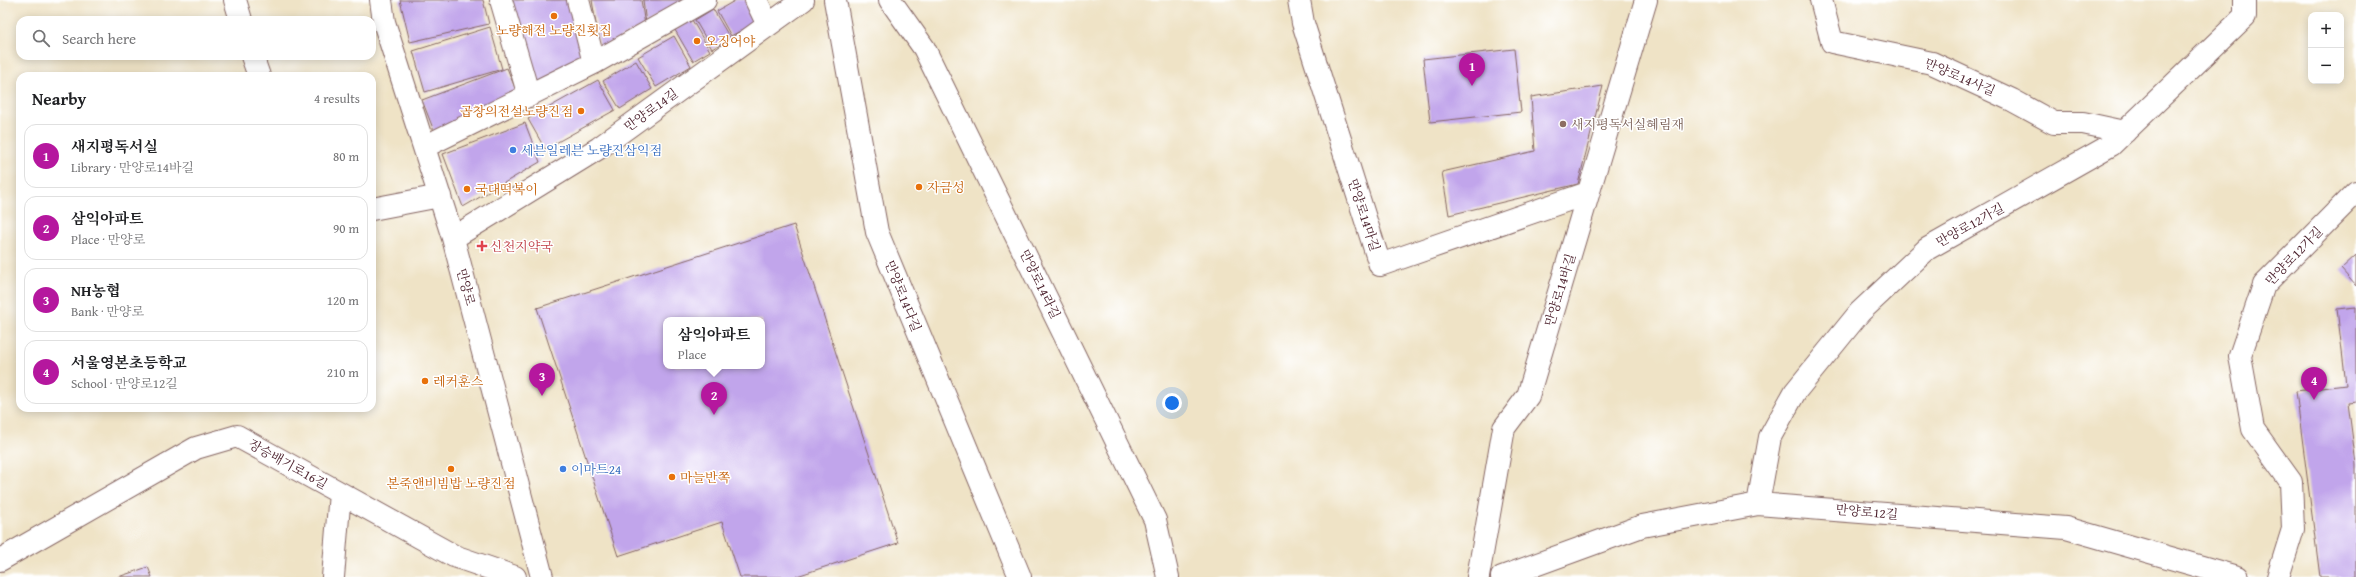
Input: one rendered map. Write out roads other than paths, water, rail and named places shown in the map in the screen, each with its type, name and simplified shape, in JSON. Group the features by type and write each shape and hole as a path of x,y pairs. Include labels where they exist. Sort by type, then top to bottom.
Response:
{"street":[{"path":"235,0 240,16"},
{"name":"만양로","path":"381,0 384,22 453,238 542,577"},
{"path":"501,0 529,96"},
{"path":"578,0 594,63"},
{"path":"424,147 594,63 705,0"},
{"path":"756,0 768,25"},
{"name":"만양로14길","path":"453,238 599,148 803,0"},
{"name":"만양로14다길","path":"835,0 877,232 1020,577"},
{"name":"만양로14라길","path":"890,0 924,48 1155,520 1168,577"},
{"name":"만양로14마길","path":"1299,0 1303,23 1380,265 1588,193"},
{"name":"만양로14바길","path":"1478,577 1504,428 1528,396 1646,0"},
{"name":"만양로14사길","path":"1821,0 1832,42 1932,63 2012,100 2054,123 2083,123 2125,132"},
{"name":"만양로12가길","path":"1758,504 1770,437 1795,392 1860,312 1927,249 2111,145 2245,16 2245,0"},
{"path":"253,60 257,72"},
{"name":"만양로12가길","path":"2278,577 2293,529 2291,482 2253,429 2240,356 2264,285 2356,192"},
{"path":"376,208 440,196"},
{"name":"장승배기로16길","path":"0,560 196,448 237,436 454,556 515,577"},
{"path":"333,577 340,493"},
{"name":"만양로12길","path":"1502,577 1642,526 1758,504 2066,528 2237,577"}],"place":[{"name":"노량해전 노량진횟집","path":"554,16"},
{"name":"오징어야","path":"697,41"},
{"name":"새지평독서실","path":"1472,86"},
{"name":"곱창의전설노량진점","path":"581,111"},
{"name":"새지평독서실혜림재","path":"1563,124"},
{"name":"세븐일레븐 노량진삼익점","path":"513,150"},
{"name":"자금성","path":"919,187"},
{"name":"국대떡복이","path":"467,189"},
{"name":"신천지약국","path":"482,246"},
{"name":"레커훈스","path":"425,381"},
{"name":"NH농협","path":"542,396"},
{"name":"서울영본초등학교","path":"2314,400"},
{"name":"삼익아파트","path":"714,415"},
{"name":"본죽앤비빔밥 노량진점","path":"451,469"},
{"name":"이마트24","path":"563,469"},
{"name":"마늘반쪽","path":"672,477"}]}
